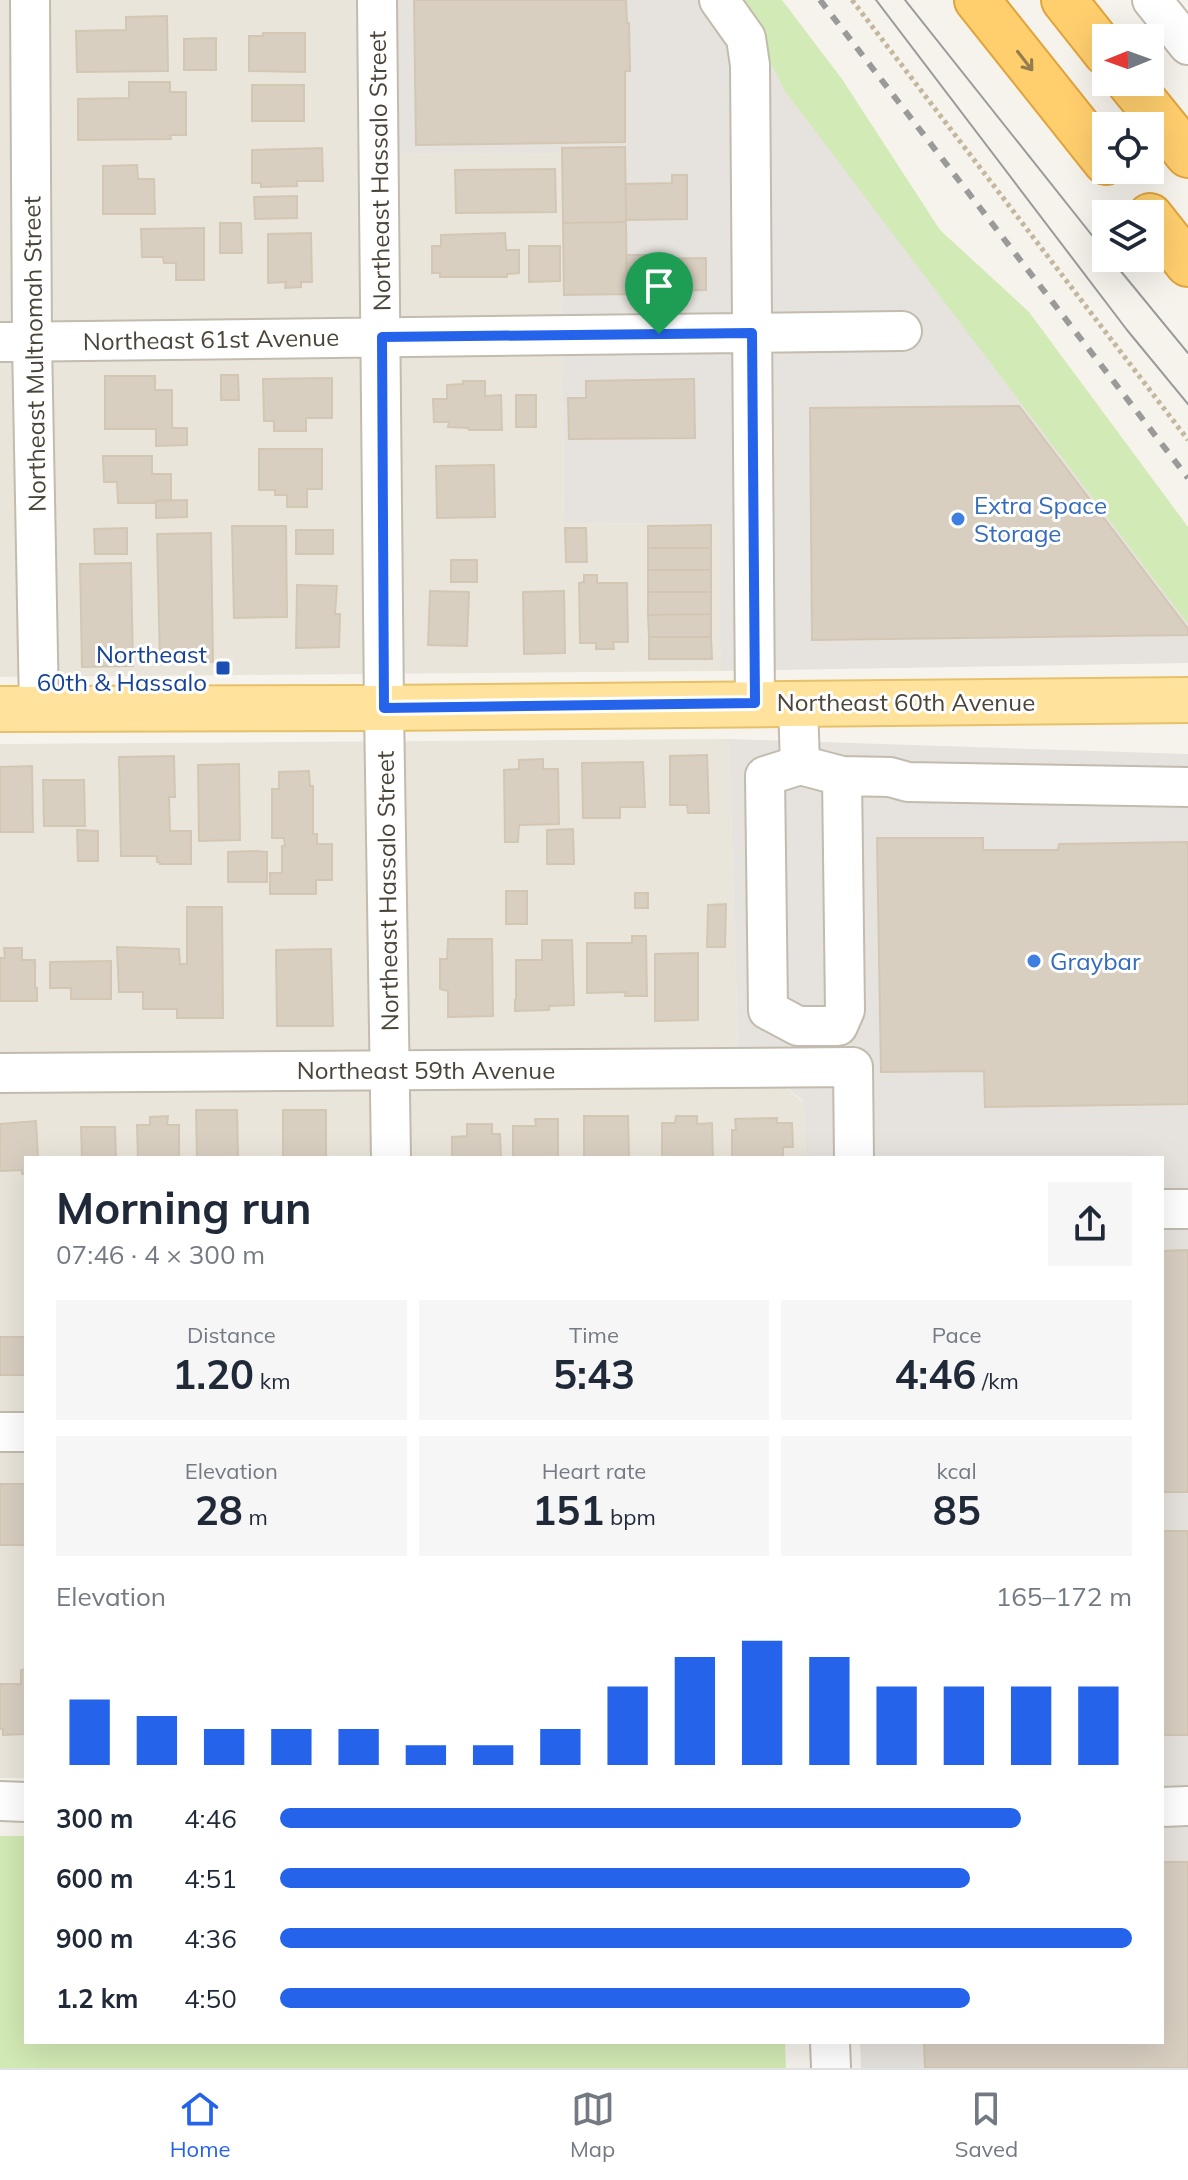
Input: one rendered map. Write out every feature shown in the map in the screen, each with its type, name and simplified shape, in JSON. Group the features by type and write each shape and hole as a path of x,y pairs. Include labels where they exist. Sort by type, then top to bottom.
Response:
{"highway":[{"path":"977,0 1092,144"},
{"path":"1064,0 1092,35"},
{"path":"1140,96 1188,155"},
{"path":"1124,184 1137,200"},
{"path":"1164,234 1188,264"}],"main road":[{"name":"Northeast 60th Avenue","path":"20,708 384,708 1188,700"}],"street":[{"name":"Northeast Multnomah Street","path":"20,708 16,342 30,0"},
{"name":"Northeast Hassalo Street","path":"377,0 391,1156"},
{"path":"719,0 746,38 750,65 755,703"},
{"path":"1152,0 1188,45"},
{"name":"Northeast 61st Avenue","path":"16,342 902,331"},
{"path":"798,703 800,765"},
{"path":"842,776 845,1010 838,1026 798,1026 768,1010 765,776 800,765 842,776 890,777 908,782 1188,787"},
{"name":"Northeast 59th Avenue","path":"0,1073 853,1067 854,1156"},
{"path":"1164,1209 1188,1209"},
{"path":"0,1432 24,1432"},
{"path":"0,1801 24,1802"},
{"path":"1164,1807 1188,1806"},
{"path":"830,2044 831,2068"}],"path":[{"path":"852,0 1188,440"}],"shaded area":[{"path":"0,0 375,0 378,154 561,153 564,523 721,524 721,671 0,677"},
{"path":"375,0 736,0 1188,608 1188,663 721,671 720,524 564,523 561,153 378,154"},
{"path":"729,739 738,1046 803,1102 806,1156 24,1156 24,1778 0,1778 0,744"},
{"path":"729,739 1188,754 1188,2068 861,2068 860,2044 1164,2044 1164,1156 806,1156 803,1101 738,1046"}],"green space":[{"path":"739,0 782,0 842,79 940,230 1029,312 1188,527 1188,624 785,91"},
{"path":"0,1836 24,1836 24,2044 785,2044 786,2068 0,2068"}],"building":[{"path":"414,0 626,0 630,71 625,71 625,142 416,145"},
{"path":"167,16 168,71 77,72 76,31 126,30 126,17"},
{"path":"263,33 305,33 305,72 249,71 249,36 263,36"},
{"path":"216,38 216,70 184,70 184,39"},
{"path":"129,82 170,82 170,92 186,92 186,135 170,135 171,139 78,140 78,99 129,98"},
{"path":"252,85 304,85 304,121 252,121"},
{"path":"625,147 626,222 563,223 562,148"},
{"path":"322,148 323,181 297,181 297,186 261,187 261,183 252,183 252,150"},
{"path":"137,165 138,179 154,179 155,214 103,214 103,166"},
{"path":"555,169 556,212 456,213 455,170"},
{"path":"672,175 687,175 687,219 626,220 626,184 672,183"},
{"path":"297,196 297,218 255,219 254,197"},
{"path":"626,222 627,294 564,295 563,223"},
{"path":"220,223 241,223 242,253 220,253"},
{"path":"204,228 204,280 176,280 176,263 164,263 163,257 142,257 141,229"},
{"path":"311,233 312,282 301,282 301,287 285,288 286,282 268,283 268,234"},
{"path":"505,233 506,250 519,250 519,273 507,274 507,277 440,277 440,273 432,273 432,246 441,246 441,235"},
{"path":"529,246 560,246 560,281 529,282"},
{"path":"626,255 650,255 650,259 706,258 706,290 651,291 651,295 627,295"},
{"path":"221,375 238,375 239,400 221,400"},
{"path":"105,376 155,376 155,390 172,390 172,428 187,428 187,445 156,446 156,429 105,429"},
{"path":"332,378 332,418 306,418 306,431 274,431 274,421 264,421 263,379"},
{"path":"694,379 695,438 569,439 568,398 586,398 586,381"},
{"path":"463,381 485,381 485,396 501,395 502,430 469,430 448,427 449,422 434,422 433,399 447,399 447,385 463,384"},
{"path":"516,395 536,395 536,427 516,427"},
{"name":"Extra Space Storage","path":"1019,406 1188,629 1188,635 812,640 810,408"},
{"path":"259,449 322,449 322,489 307,489 307,507 287,507 287,495 275,495 275,490 259,490"},
{"path":"103,456 152,456 152,474 171,474 171,500 118,503 117,482 104,482"},
{"path":"494,465 495,517 437,518 436,466"},
{"path":"187,500 187,517 156,518 156,501"},
{"path":"711,525 711,548 648,548 648,526"},
{"path":"232,526 286,526 287,617 234,618"},
{"path":"127,528 127,554 95,554 94,529"},
{"path":"565,528 586,528 587,562 566,562"},
{"path":"296,530 333,530 333,554 296,554"},
{"path":"211,533 213,662 160,663 157,534"},
{"path":"648,548 711,548 711,570 648,570"},
{"path":"451,560 477,560 477,582 451,582"},
{"path":"131,563 133,666 82,667 80,564"},
{"path":"648,570 711,570 711,592 648,592"},
{"path":"584,575 597,575 597,583 627,583 628,642 613,642 614,649 596,649 596,643 580,643 579,583 584,582"},
{"path":"297,585 337,586 335,614 340,614 339,647 296,648"},
{"path":"430,591 469,592 467,646 428,645"},
{"path":"564,591 565,653 524,654 523,592"},
{"path":"648,592 711,592 711,614 648,615"},
{"path":"711,614 711,637 649,637 648,615"},
{"path":"649,637 711,637 712,659 649,659"},
{"path":"707,755 709,813 688,813 687,805 670,805 670,756"},
{"path":"174,756 175,797 169,797 170,831 191,831 191,864 160,864 157,856 121,856 119,757"},
{"path":"543,759 543,769 558,769 559,824 519,825 518,842 505,842 504,770 519,769 519,760"},
{"path":"643,762 645,807 620,807 620,818 583,818 582,763"},
{"path":"239,764 240,840 199,841 198,765"},
{"path":"32,766 33,832 0,832 0,767"},
{"path":"309,771 310,786 313,786 313,834 317,834 317,844 332,844 332,880 316,880 316,894 270,894 270,873 282,873 282,846 285,846 284,838 272,838 272,789 279,789 279,772"},
{"path":"43,780 84,780 85,826 44,826"},
{"path":"573,829 574,864 547,864 547,830"},
{"path":"77,830 98,831 98,861 78,861"},
{"name":"Graybar","path":"877,838 983,838 983,850 1058,850 1059,844 1188,842 1188,1104 985,1107 984,1071 881,1072"},
{"path":"228,852 267,852 267,882 228,882"},
{"path":"506,891 527,891 527,924 506,924"},
{"path":"635,893 648,893 648,908 635,908"},
{"path":"726,904 725,947 707,947 708,905"},
{"path":"187,907 222,907 223,1018 177,1018 177,1009 143,1009 143,992 119,992 117,947 179,949 180,964 187,964"},
{"path":"632,936 646,936 647,996 625,996 626,992 587,993 587,943 632,943"},
{"path":"448,939 492,939 493,1016 448,1017 448,991 440,989 440,959 447,959"},
{"path":"542,940 572,940 574,1005 549,1006 549,1010 515,1011 516,960 542,960"},
{"path":"4,948 22,948 22,960 35,960 37,1001 0,1001 0,958 5,958"},
{"path":"331,949 333,1026 277,1026 276,950"},
{"path":"698,953 698,1020 655,1021 655,954"},
{"path":"111,961 111,999 71,999 71,988 50,988 50,962"},
{"path":"196,1110 237,1110 238,1156 197,1156"},
{"path":"283,1110 326,1110 326,1156 283,1156"},
{"path":"168,1116 167,1125 179,1125 179,1156 138,1156 137,1125 150,1125 150,1117"},
{"path":"584,1116 628,1116 629,1156 584,1156"},
{"path":"676,1116 697,1116 697,1124 712,1123 713,1156 662,1156 662,1123 675,1123"},
{"path":"777,1118 777,1123 792,1123 793,1147 783,1147 783,1156 732,1156 735,1119"},
{"path":"535,1119 558,1119 558,1156 513,1156 513,1126 536,1126"},
{"path":"36,1121 38,1156 24,1156 24,1174 22,1170 0,1171 0,1124"},
{"path":"467,1124 492,1124 492,1134 500,1134 501,1156 452,1156 452,1137 467,1136"},
{"path":"81,1127 115,1127 116,1156 82,1156"},
{"path":"1188,1250 1188,1492 1164,1492 1164,1251"},
{"path":"0,1337 24,1337 24,1375 0,1375"},
{"path":"0,1484 24,1484 24,1545 0,1545"},
{"path":"1164,1531 1188,1531 1188,1735 1164,1735"},
{"path":"24,1669 24,1734 3,1735 3,1729 0,1729 0,1684 21,1684 21,1670"},
{"path":"1164,1862 1188,1862 1188,2068 925,2068 924,2044 1164,2044"}],"tram line":[{"path":"876,0 1127,330 1188,404"},
{"path":"905,0 1092,235"},
{"path":"1121,272 1188,353"}],"railway":[{"path":"820,0 1188,478"}],"place":[{"name":"Extra Space Storage","path":"958,519"},
{"name":"Northeast 60th & Hassalo","path":"223,668"},
{"name":"Graybar","path":"1034,961"}],"route":[{"path":"752,333 755,703 384,708 382,337 659,334 752,333"}]}
